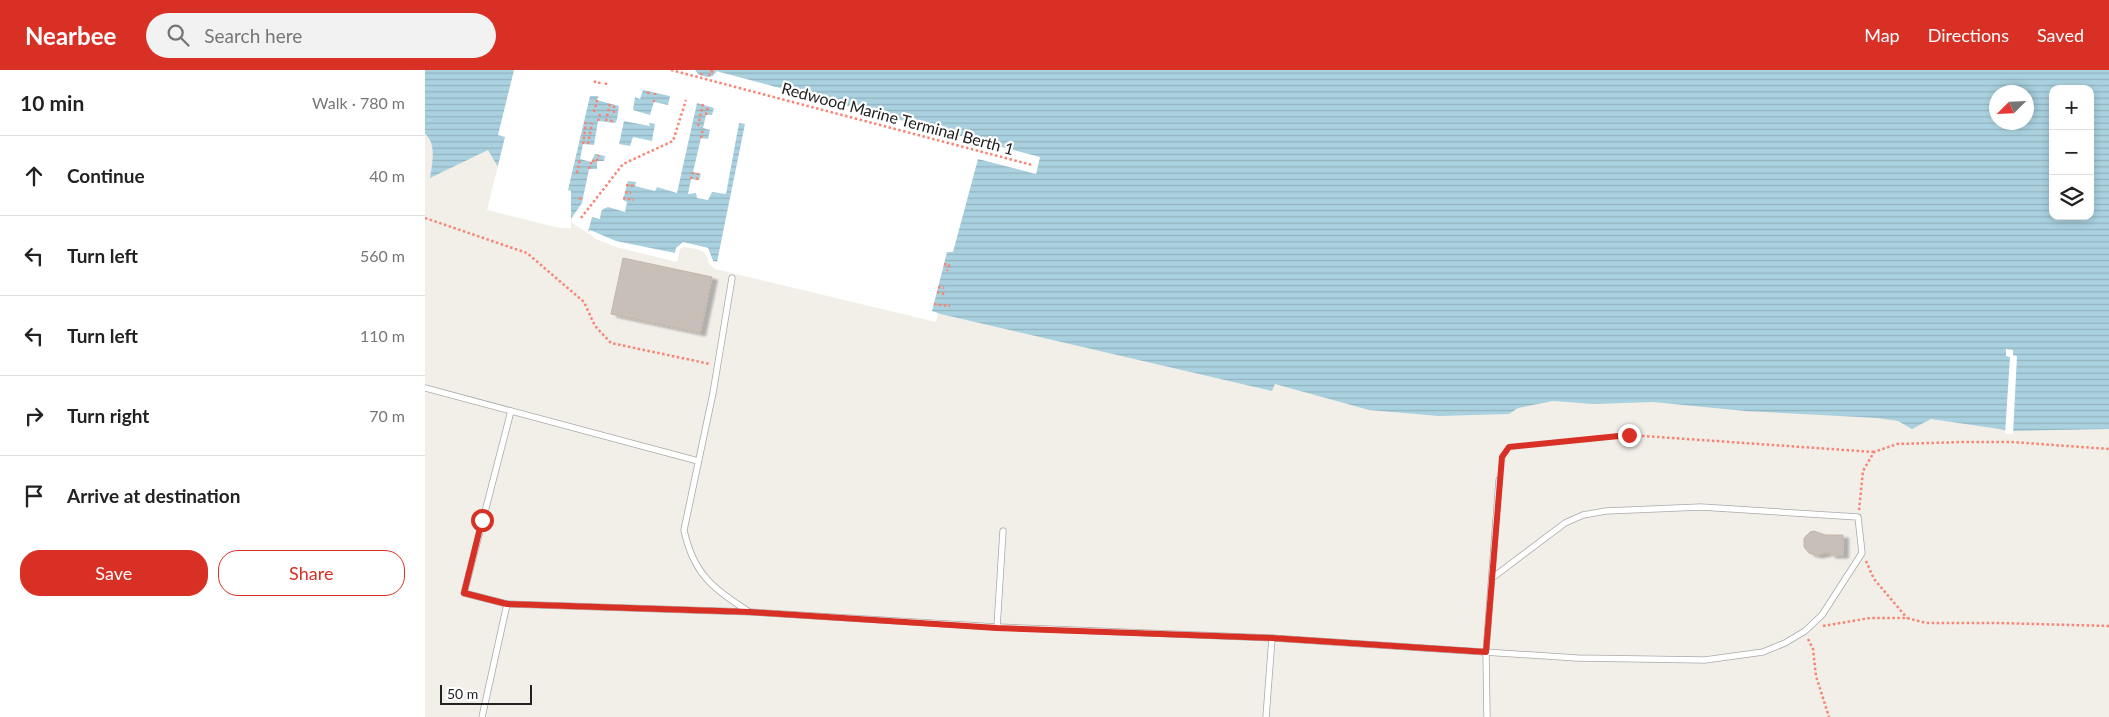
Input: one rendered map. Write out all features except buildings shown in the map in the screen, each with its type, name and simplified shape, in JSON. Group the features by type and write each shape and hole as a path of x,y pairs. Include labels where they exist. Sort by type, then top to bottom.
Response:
{"lane":[{"path":"732,278 717,365 684,530 687,545 698,568 711,585 750,612"},
{"path":"425,388 698,460"},
{"path":"511,411 464,593 507,604 750,612 997,628 1272,638 1577,658 1705,660 1763,652 1785,643 1805,631 1822,615 1862,553 1858,517 1701,507 1606,511 1583,515 1565,522 1492,578"},
{"path":"1487,717 1486,652 1499,480"},
{"path":"997,628 1003,531"},
{"path":"482,717 507,604"},
{"path":"1266,717 1272,638"}],"path":[{"name":"Redwood Marine Terminal Berth 1","path":"671,70 1032,165"},
{"path":"709,76 711,71 716,72"},
{"path":"594,112 598,96"},
{"path":"581,218 623,164 673,141 686,100"},
{"path":"606,122 609,103"},
{"path":"698,126 703,104"},
{"path":"614,106 614,113"},
{"path":"706,115 708,106"},
{"path":"599,121 600,114"},
{"path":"583,144 586,122"},
{"path":"588,144 592,123"},
{"path":"701,138 703,128"},
{"path":"590,134 596,136"},
{"path":"589,169 592,161 597,161 599,154"},
{"path":"577,173 580,159"},
{"path":"691,179 693,172"},
{"path":"697,180 698,173"},
{"path":"626,185 635,186"},
{"path":"625,192 631,192"},
{"path":"623,198 634,200"},
{"path":"425,218 527,253 584,302 595,326 611,343 717,365"},
{"path":"944,264 949,265 947,271"},
{"path":"938,287 944,288"},
{"path":"937,292 945,294"},
{"path":"934,304 950,306"},
{"path":"1499,480 1502,457 1509,447 1629,435 1875,452 1897,444 1963,442 2012,442 2109,449"},
{"path":"1858,517 1863,471 1875,452"},
{"path":"1862,553 1875,579 1907,618"},
{"path":"1829,717 1816,676 1813,649 1805,631 1870,618 1907,618 1926,623 2109,626"}],"water":[{"path":"425,70 2109,70 2109,429 2013,431 1931,419 1912,429 1898,421 1877,418 1745,411 1653,402 1594,404 1553,401 1518,408 1509,414 1439,416 1369,410 1275,384 1272,391 713,261 708,248 684,243 676,248 675,259 593,237 498,167 488,150 430,178 432,148 429,138 425,134"}],"pier":[{"path":"514,70 695,70 699,75 707,77 713,76 716,71 1040,157 1036,174 978,159 953,252 947,252 932,311 938,313 936,322 715,269 710,265 705,253 697,249 684,247 680,249 677,262 616,247 596,239 571,222 571,228 559,228 487,210 505,137 498,135","holes":["643,90 670,96 668,105 654,102 650,115 633,110 635,97 640,99","590,96 598,96 597,100 619,106 617,120 615,123 598,121 594,145 583,144 580,159 591,162 595,154 605,156 604,161 597,161 597,169 589,169 582,203 571,219 571,191 568,190","697,103 714,108 712,115 706,115 703,128 710,130 708,139 701,138 693,172 701,174 699,180 691,179 688,194 696,193 697,198 708,200 712,192 726,194 739,123 745,124 717,262 713,261 708,248 683,242 676,248 675,253 616,241 590,230 588,232 592,217 600,219 603,209 608,207 625,212 627,202 623,200 628,181 636,182 635,186 655,191 657,187 677,193","624,121 650,126 649,123 655,124 652,141 633,137 630,146 619,144"]},
{"path":"2006,349 2013,350 2013,355 2017,356 2013,434 2005,434 2010,357 2006,356"}],"route":[{"path":"482,520 464,593 507,604 750,612 997,628 1272,638 1486,652 1502,457 1509,447 1629,435"}]}
